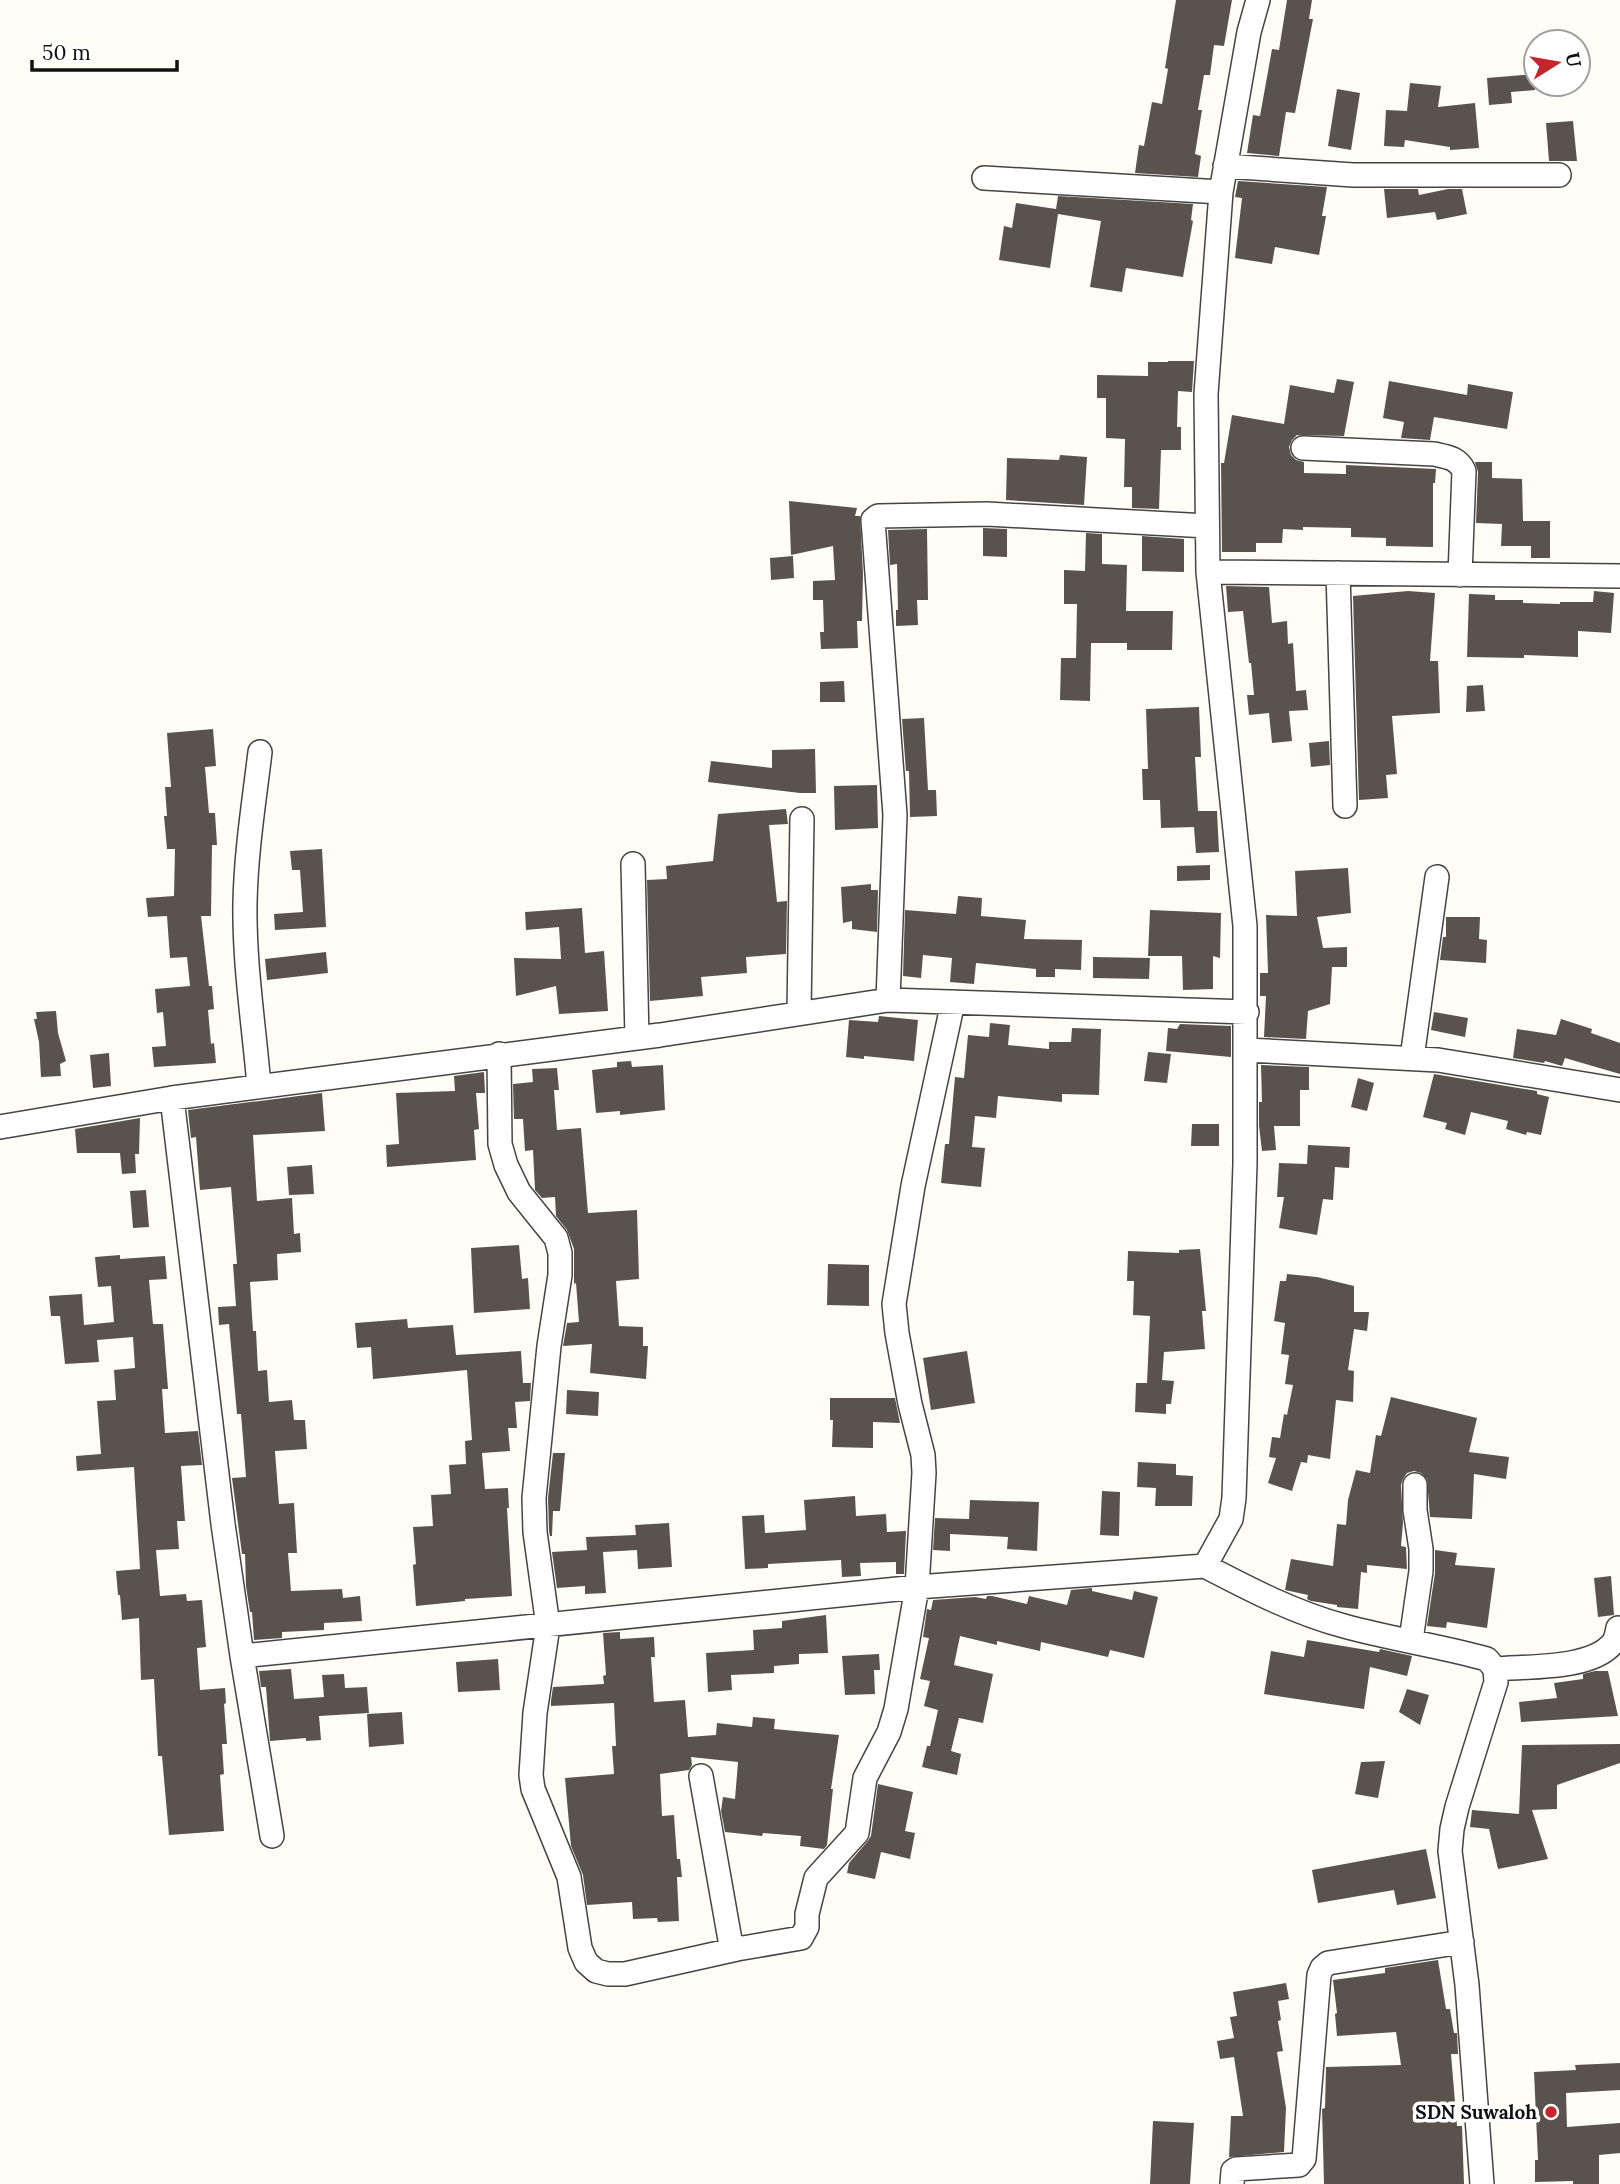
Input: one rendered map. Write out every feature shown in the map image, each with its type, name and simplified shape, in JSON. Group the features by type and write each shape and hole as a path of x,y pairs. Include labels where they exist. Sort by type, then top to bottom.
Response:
{"street":[{"path":"1205,1566 1230,1519 1234,1498 1247,1012 1245,926 1209,572 1206,394 1221,191 1249,32 1258,0"},
{"path":"1225,166 1364,175 1559,175"},
{"path":"984,178 1221,191"},
{"path":"1303,448 1434,454 1454,459 1461,464 1464,471 1460,575"},
{"path":"888,1000 895,815 873,520 876,517 987,514 1208,526"},
{"path":"1209,572 1620,576"},
{"path":"1338,573 1345,806"},
{"path":"259,1086 245,905 247,855 260,752"},
{"path":"799,1012 802,818"},
{"path":"633,864 637,1038"},
{"path":"1412,1058 1437,877"},
{"path":"0,1127 172,1098 637,1038 888,1000 1247,1012"},
{"path":"499,1054 500,1144 506,1165 519,1192 556,1238 560,1253 560,1275 549,1346 534,1498 535,1532 548,1626 535,1713 531,1775 533,1788 569,1877 580,1948 586,1962 596,1971 608,1975 625,1974 801,1938 807,1927 807,1914 816,1878 857,1833 865,1778 889,1732 896,1709 917,1587 923,1455 901,1357 894,1304 913,1186 953,1002"},
{"path":"1246,1050 1438,1060 1620,1090"},
{"path":"172,1098 223,1524 272,1836"},
{"path":"1411,1640 1421,1571 1415,1485"},
{"path":"242,1656 917,1587 1205,1566 1253,1591 1343,1626 1487,1659 1495,1669 1496,1682 1452,1829 1450,1851 1461,1934 1482,2184"},
{"path":"1495,1669 1571,1663 1587,1659 1602,1653 1615,1641 1619,1628"},
{"path":"701,1776 730,1940 737,1949"},
{"path":"1231,2184 1233,2171 1236,2169 1289,2167 1299,2165 1304,2159 1322,1968 1328,1963 1461,1934"}],"building":[{"path":"1176,0 1232,0 1224,46 1214,45 1210,75 1204,75 1195,154 1201,156 1198,177 1135,173 1139,145 1144,146 1152,102 1162,104"},
{"path":"1287,0 1312,0 1309,19 1313,19 1295,113 1286,112 1279,156 1247,153 1253,115 1260,116 1272,49 1279,50"},
{"path":"1522,75 1522,91 1511,92 1512,103 1489,105 1487,78"},
{"path":"1410,83 1441,86 1438,107 1475,103 1479,148 1450,150 1450,147 1405,140 1404,147 1384,146 1386,110 1407,111"},
{"path":"1337,89 1360,93 1351,150 1328,146"},
{"path":"1573,121 1577,161 1549,161 1546,123"},
{"path":"1238,181 1327,187 1322,216 1326,216 1319,255 1275,247 1272,264 1235,258 1242,198 1235,197"},
{"path":"1384,189 1418,189 1419,195 1462,189 1467,214 1437,220 1435,212 1387,218"},
{"path":"1058,196 1193,204 1193,221 1183,277 1126,268 1122,292 1090,287 1101,221 1058,214 1050,268 999,260 1004,226 1012,228 1016,203 1056,209"},
{"path":"1194,361 1192,392 1178,391 1177,427 1181,427 1181,450 1161,450 1159,509 1132,508 1132,487 1124,487 1125,439 1106,438 1106,398 1097,398 1097,375 1148,376 1148,362"},
{"path":"1337,379 1354,382 1344,436 1297,435 1289,447 1291,455 1304,462 1304,473 1346,474 1346,465 1436,469 1433,483 1433,547 1386,546 1386,538 1351,537 1351,528 1303,527 1303,530 1283,529 1282,543 1256,543 1256,552 1222,552 1221,463 1224,463 1232,415 1284,424 1290,385 1334,393"},
{"path":"1389,381 1467,395 1468,384 1513,392 1507,429 1434,417 1430,440 1401,438 1404,422 1383,418"},
{"path":"1060,455 1087,457 1084,505 1006,500 1007,458 1059,460"},
{"path":"1475,462 1492,462 1492,478 1522,479 1523,521 1550,521 1550,558 1531,558 1531,546 1501,546 1502,524 1476,523 1478,472"},
{"path":"789,501 857,508 855,516 860,516 863,573 862,621 857,621 858,648 821,649 820,632 824,632 823,600 813,600 813,581 835,580 833,546 791,555"},
{"path":"983,528 1007,529 1007,557 983,556"},
{"path":"927,529 928,600 917,600 918,625 896,626 897,564 890,565 888,530"},
{"path":"1086,533 1102,534 1102,564 1127,565 1126,611 1173,611 1172,650 1127,650 1127,643 1091,643 1090,701 1060,700 1061,658 1076,658 1077,604 1064,604 1064,570 1085,571"},
{"path":"1142,536 1184,539 1184,572 1142,571"},
{"path":"793,556 794,578 771,580 770,558"},
{"path":"1226,586 1269,587 1272,623 1287,621 1288,644 1293,643 1296,691 1306,690 1308,710 1289,711 1292,741 1272,743 1269,713 1249,715 1247,695 1254,695 1243,611 1228,612"},
{"path":"1408,591 1435,593 1430,661 1438,661 1440,713 1392,716 1397,774 1386,775 1388,798 1359,800 1353,596"},
{"path":"1594,591 1614,593 1611,633 1578,631 1578,657 1467,657 1469,594 1495,595 1495,600 1560,604 1593,602"},
{"path":"844,681 845,702 820,702 820,682"},
{"path":"1483,685 1485,711 1466,712 1467,686"},
{"path":"1199,707 1201,757 1195,757 1198,811 1217,811 1219,852 1196,853 1194,827 1161,828 1160,800 1143,800 1142,769 1148,769 1146,709"},
{"path":"924,718 928,790 936,790 937,816 910,817 909,771 906,771 902,719"},
{"path":"213,729 216,766 205,767 209,813 215,813 217,845 212,845 211,916 201,916 209,986 212,986 214,1009 208,1010 211,1044 214,1043 216,1063 154,1067 152,1047 166,1046 163,1012 157,1013 155,989 190,986 187,957 170,958 167,916 148,917 146,898 174,896 175,849 167,849 164,816 167,816 165,787 171,787 167,733"},
{"path":"1329,741 1330,765 1311,767 1309,743"},
{"path":"815,749 816,793 708,782 711,761 772,768 772,750"},
{"path":"877,785 878,828 835,830 834,786"},
{"path":"786,809 788,824 769,825 777,902 787,901 786,954 746,957 747,973 701,977 703,996 650,1001 647,880 667,879 666,866 713,861 718,814"},
{"path":"322,849 326,927 275,930 274,914 303,912 300,870 292,870 290,851"},
{"path":"1210,865 1210,880 1177,881 1177,866"},
{"path":"1348,868 1351,913 1317,917 1323,948 1347,947 1347,967 1332,967 1330,1004 1308,1011 1306,1039 1264,1037 1266,996 1260,996 1260,973 1268,973 1266,915 1297,916 1295,871"},
{"path":"871,884 871,890 878,890 877,932 852,929 852,921 843,923 841,887"},
{"path":"958,896 982,898 981,916 1026,920 1024,939 1082,940 1081,970 1055,969 1055,977 1036,977 1036,969 976,963 974,984 950,982 952,958 923,955 921,978 903,976 905,910 956,914"},
{"path":"582,908 585,953 604,951 608,1011 559,1014 556,986 516,996 514,958 561,959 559,927 526,930 525,912"},
{"path":"1150,910 1221,913 1220,958 1213,956 1213,989 1183,990 1182,956 1148,956"},
{"path":"1446,917 1480,917 1479,939 1487,940 1486,963 1440,960 1443,937 1446,937"},
{"path":"326,952 328,973 267,980 265,959"},
{"path":"1093,957 1150,958 1149,979 1093,978"},
{"path":"56,1011 58,1033 66,1061 60,1064 61,1076 41,1077 39,1042 34,1019 37,1019 36,1012"},
{"path":"1434,1012 1468,1018 1465,1037 1431,1030"},
{"path":"879,1016 918,1020 914,1061 846,1057 849,1020 878,1022"},
{"path":"1561,1019 1592,1029 1591,1033 1620,1043 1620,1074 1565,1058 1562,1066 1545,1061 1513,1058 1517,1029 1556,1035"},
{"path":"990,1023 1010,1025 1008,1045 1049,1049 1049,1042 1071,1042 1072,1028 1101,1029 1099,1095 1062,1094 1062,1102 998,1096 996,1118 975,1116 972,1147 985,1148 981,1187 941,1183 945,1144 949,1144 955,1077 964,1078 968,1035 989,1037"},
{"path":"1180,1024 1231,1026 1231,1057 1166,1051 1168,1028 1177,1029"},
{"path":"1148,1052 1171,1054 1167,1083 1144,1081"},
{"path":"109,1053 111,1086 93,1088 90,1055"},
{"path":"631,1061 632,1067 663,1065 665,1110 620,1115 620,1111 596,1113 592,1070 617,1067 617,1062"},
{"path":"1261,1065 1309,1067 1309,1090 1300,1090 1300,1126 1274,1126 1276,1150 1262,1151 1259,1126 1259,1102 1262,1102"},
{"path":"557,1068 559,1090 554,1090 557,1130 581,1128 588,1213 637,1210 639,1279 616,1281 619,1326 643,1327 643,1346 648,1346 646,1379 590,1373 592,1344 563,1346 567,1323 579,1322 576,1283 574,1284 574,1249 567,1230 556,1216 555,1197 542,1198 535,1190 533,1150 525,1151 523,1119 514,1119 513,1084 533,1082 532,1069"},
{"path":"484,1072 485,1093 476,1093 479,1129 474,1130 476,1160 387,1167 386,1145 399,1144 396,1093 455,1091 454,1076"},
{"path":"1434,1074 1537,1091 1537,1094 1549,1097 1541,1135 1527,1132 1526,1135 1506,1129 1508,1121 1471,1112 1465,1135 1445,1129 1447,1123 1423,1117"},
{"path":"1358,1078 1374,1083 1367,1111 1351,1107"},
{"path":"322,1093 325,1131 253,1135 257,1201 292,1198 294,1234 300,1233 301,1252 277,1254 278,1280 250,1282 253,1331 256,1331 258,1371 267,1370 269,1402 292,1400 294,1420 305,1420 307,1449 275,1451 279,1504 294,1503 297,1553 288,1553 291,1591 342,1589 343,1598 360,1596 362,1621 324,1623 324,1630 282,1632 282,1638 254,1640 252,1612 246,1586 245,1554 242,1554 232,1478 246,1477 241,1414 237,1414 229,1324 219,1325 218,1307 236,1306 233,1264 237,1264 231,1187 200,1190 196,1137 191,1138 188,1110"},
{"path":"140,1118 139,1154 135,1154 136,1173 122,1174 120,1153 77,1153 75,1129"},
{"path":"1192,1124 1219,1124 1219,1146 1191,1146"},
{"path":"1308,1145 1350,1147 1349,1168 1335,1167 1333,1200 1323,1199 1317,1235 1279,1228 1284,1197 1277,1197 1279,1163 1307,1164"},
{"path":"312,1165 314,1194 289,1195 287,1167"},
{"path":"146,1190 149,1227 133,1228 130,1191"},
{"path":"519,1245 522,1279 528,1278 530,1309 474,1313 471,1248"},
{"path":"1200,1249 1206,1311 1202,1311 1205,1349 1164,1352 1162,1380 1174,1381 1171,1404 1166,1404 1166,1414 1135,1412 1136,1383 1147,1383 1150,1316 1133,1315 1134,1281 1127,1281 1128,1251 1179,1253 1179,1250"},
{"path":"120,1255 120,1259 165,1256 167,1279 149,1280 153,1324 163,1324 168,1389 162,1389 165,1433 198,1431 202,1465 181,1466 185,1521 177,1521 179,1549 156,1550 160,1596 186,1594 187,1601 202,1600 206,1647 197,1648 200,1690 225,1688 227,1744 222,1744 224,1774 220,1775 224,1831 169,1835 162,1756 158,1756 154,1679 141,1680 139,1618 122,1620 118,1595 116,1571 140,1569 134,1467 77,1471 76,1456 101,1454 97,1401 116,1400 114,1370 135,1368 133,1337 97,1340 99,1362 65,1364 60,1316 51,1316 49,1296 82,1294 84,1325 114,1322 111,1286 98,1287 95,1257"},
{"path":"828,1264 869,1265 869,1306 827,1305"},
{"path":"1287,1274 1317,1277 1354,1286 1354,1312 1369,1312 1367,1331 1354,1329 1348,1370 1354,1371 1353,1402 1336,1400 1330,1459 1308,1455 1307,1463 1301,1462 1292,1491 1268,1483 1276,1458 1269,1457 1272,1437 1280,1438 1293,1385 1285,1384 1289,1355 1281,1354 1285,1323 1274,1321 1280,1281 1286,1281"},
{"path":"407,1319 408,1328 453,1325 456,1355 521,1351 523,1383 531,1383 530,1401 515,1402 517,1428 508,1428 510,1451 482,1453 485,1489 508,1488 512,1596 416,1606 413,1527 433,1526 431,1495 451,1494 449,1465 466,1464 465,1441 472,1440 467,1370 373,1379 371,1347 357,1348 355,1323"},
{"path":"967,1351 975,1403 931,1410 923,1358"},
{"path":"567,1390 599,1392 598,1416 566,1414"},
{"path":"1391,1397 1477,1418 1469,1452 1509,1457 1506,1479 1474,1474 1472,1519 1430,1517 1427,1479 1421,1473 1407,1473 1401,1485 1401,1546 1406,1547 1407,1569 1367,1565 1367,1573 1361,1572 1358,1609 1311,1601 1307,1599 1308,1595 1285,1590 1291,1559 1333,1566 1337,1524 1346,1525 1348,1500 1356,1470 1370,1473 1376,1435 1381,1436"},
{"path":"830,1398 895,1398 900,1423 873,1422 873,1448 832,1447 833,1420 830,1420"},
{"path":"553,1453 565,1453 560,1511 553,1511 550,1536 548,1498"},
{"path":"1138,1462 1176,1464 1176,1475 1193,1476 1192,1506 1155,1506 1156,1488 1137,1487"},
{"path":"1102,1491 1120,1492 1119,1536 1100,1535"},
{"path":"855,1496 856,1516 886,1514 887,1532 906,1531 904,1574 896,1574 896,1562 860,1563 861,1576 842,1577 841,1560 768,1564 768,1568 745,1569 742,1516 764,1515 765,1533 806,1530 804,1500"},
{"path":"970,1500 1039,1502 1037,1551 1007,1549 1008,1537 950,1534 950,1551 933,1550 935,1518 969,1519"},
{"path":"669,1523 672,1567 638,1569 637,1550 603,1552 606,1593 585,1594 585,1586 557,1588 552,1552 587,1550 586,1537 636,1535 635,1525"},
{"path":"1435,1550 1457,1553 1455,1565 1495,1568 1487,1628 1447,1622 1446,1628 1427,1626 1435,1573"},
{"path":"1611,1576 1614,1615 1598,1617 1594,1578"},
{"path":"1092,1588 1092,1591 1132,1600 1134,1591 1158,1597 1144,1658 1110,1650 1108,1657 1041,1642 1040,1651 960,1636 954,1665 993,1674 983,1723 959,1718 951,1751 961,1754 957,1775 922,1767 938,1710 924,1706 930,1681 920,1679 929,1638 923,1637 927,1609 931,1610 933,1600 975,1597 986,1599 987,1596 992,1596 1027,1604 1029,1596 1067,1605 1071,1590"},
{"path":"826,1615 828,1653 799,1654 799,1664 774,1666 774,1673 731,1675 732,1690 708,1692 706,1653 754,1650 753,1630 782,1628 782,1621"},
{"path":"620,1632 620,1639 654,1637 655,1657 651,1657 654,1702 685,1700 688,1737 716,1735 717,1723 752,1727 753,1717 775,1719 774,1729 839,1735 827,1845 824,1849 800,1846 801,1836 725,1832 721,1811 723,1797 735,1799 738,1762 691,1757 692,1765 689,1770 660,1774 662,1816 674,1815 677,1859 680,1859 682,1877 677,1877 679,1921 633,1919 632,1902 587,1905 583,1875 571,1846 565,1778 614,1774 614,1703 551,1706 551,1701 553,1687 604,1684 603,1676 606,1675 603,1633"},
{"path":"1307,1640 1412,1656 1407,1676 1370,1667 1364,1709 1264,1694 1271,1651 1304,1657"},
{"path":"879,1654 880,1670 874,1670 875,1694 845,1695 842,1656"},
{"path":"498,1659 500,1690 458,1692 456,1662"},
{"path":"291,1669 294,1699 324,1697 322,1675 344,1674 345,1688 367,1687 369,1713 319,1716 321,1740 306,1741 306,1738 270,1741 266,1687 261,1687 259,1671"},
{"path":"1608,1671 1618,1716 1521,1722 1519,1702 1557,1698 1554,1683 1583,1679 1583,1674"},
{"path":"1407,1689 1429,1695 1420,1725 1399,1712"},
{"path":"402,1712 404,1744 369,1747 367,1714"},
{"path":"1620,1744 1620,1763 1557,1785 1557,1809 1532,1810 1548,1859 1498,1869 1489,1829 1470,1827 1472,1810 1519,1814 1522,1745"},
{"path":"1385,1761 1378,1798 1355,1794 1361,1762"},
{"path":"878,1784 913,1792 905,1831 915,1833 910,1859 881,1852 875,1879 847,1873 849,1863 871,1836"},
{"path":"1426,1849 1436,1898 1397,1905 1394,1890 1318,1903 1312,1870"},
{"path":"1438,1960 1446,2009 1450,2009 1454,2033 1457,2033 1458,2054 1451,2054 1457,2126 1462,2126 1464,2184 1324,2184 1322,2109 1325,2108 1326,2067 1401,2065 1396,2032 1337,2036 1333,1980 1385,1973 1385,1968"},
{"path":"1286,1983 1289,1999 1278,2001 1283,2051 1277,2052 1286,2108 1284,2152 1229,2157 1231,2116 1243,2116 1234,2057 1220,2059 1217,2041 1234,2038 1230,2017 1237,2016 1233,1992"},
{"path":"1620,2063 1620,2090 1566,2093 1567,2127 1620,2123 1620,2153 1599,2155 1599,2184 1573,2184 1573,2181 1535,2182 1535,2160 1538,2160 1534,2072 1576,2070 1575,2065"},
{"path":"1153,2121 1194,2123 1190,2184 1150,2184"}],"place":[{"name":"SDN Suwaloh","path":"1551,2112"}]}
